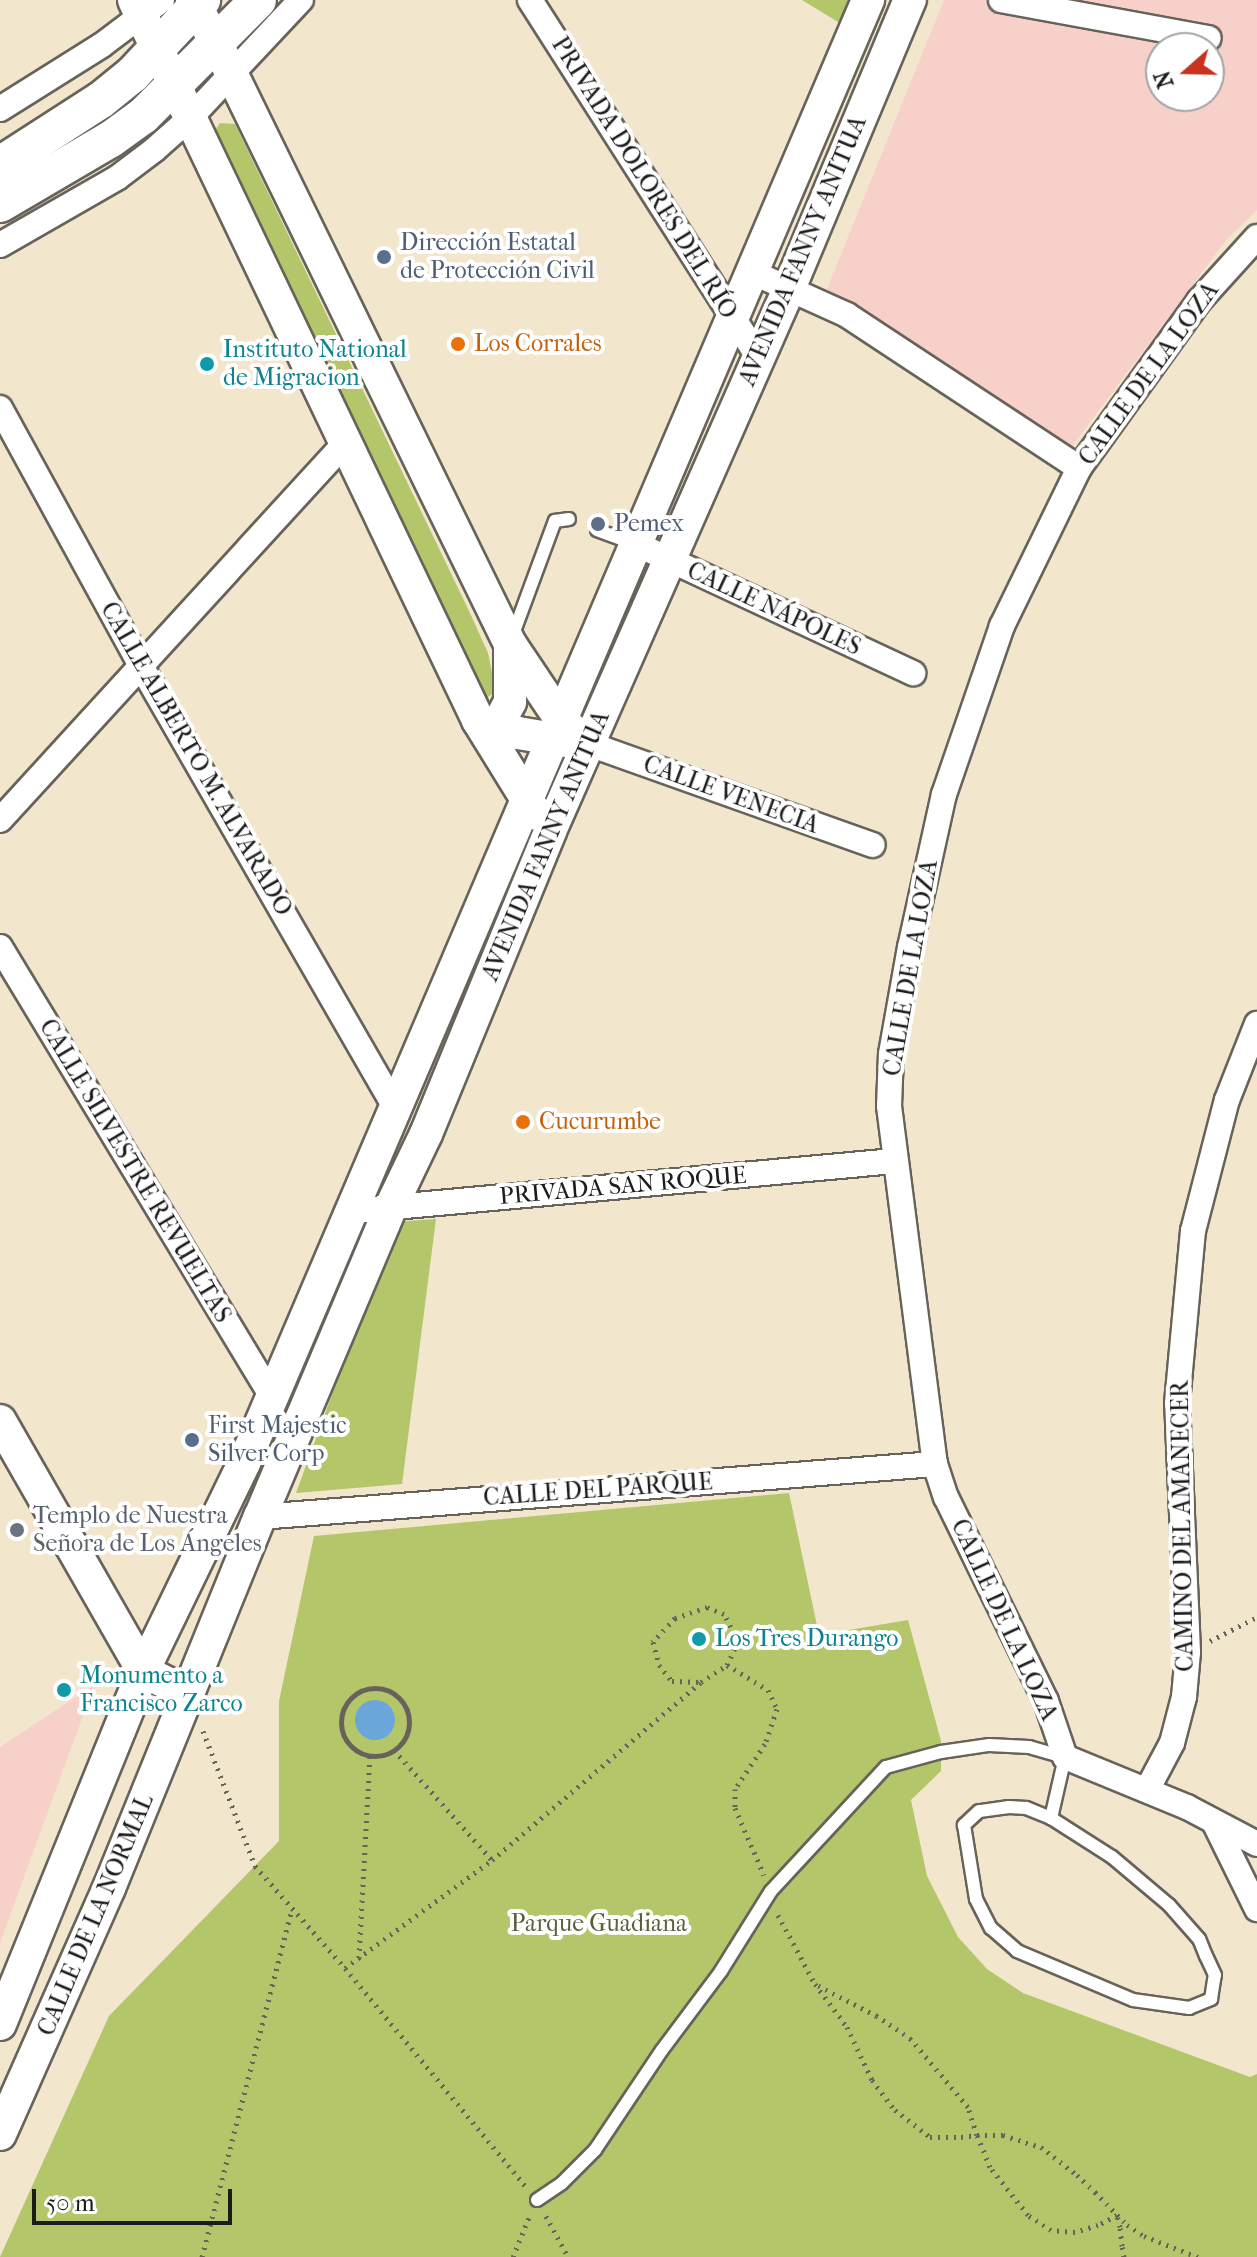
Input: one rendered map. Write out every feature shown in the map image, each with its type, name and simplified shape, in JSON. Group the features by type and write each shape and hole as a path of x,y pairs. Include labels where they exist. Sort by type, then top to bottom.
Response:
{"main road":[{"path":"0,204 111,139 143,116 175,85 224,57 258,0"},
{"name":"AVENIDA FANNY ANITUA","path":"143,1671 244,1463 528,804 868,0"},
{"name":"AVENIDA FANNY ANITUA","path":"189,1694 260,1517 390,1209 426,1134 550,831 788,291 910,0"},
{"path":"171,4 224,57 510,644 557,730"},
{"path":"0,165 101,100 159,49 171,4"},
{"path":"171,4 159,49 190,118 485,723 528,804 550,831"},
{"path":"485,723 502,717 510,702 510,644"},
{"path":"485,723 557,730 589,744"},
{"path":"0,1421 143,1671 189,1694"},
{"path":"244,1463 244,1491 260,1517"},
{"name":"CALLE DE LA NORMAL","path":"0,2024 143,1671"},
{"name":"CALLE DE LA NORMAL","path":"0,2134 109,1888 189,1694"}],"street":[{"path":"0,245 117,178 190,118 224,57 301,0"},
{"name":"PRIVADA DOLORES DEL RÍO","path":"530,0 758,356"},
{"path":"1001,0 1176,32"},
{"path":"0,109 171,4"},
{"name":"CALLE DE LA LOZA","path":"1065,1757 1046,1701 946,1497 935,1464 910,1256 894,1161 889,1106 891,1054 910,947 944,794 1002,626 1079,468 1199,301 1257,237"},
{"path":"754,273 788,291 847,315 1079,468"},
{"name":"CALLE ALBERTO M. ALVARADO","path":"0,408 141,666 396,1109"},
{"path":"0,820 346,442"},
{"name":"CALLE NÁPOLES","path":"636,544 913,673"},
{"name":"CALLE VENECIA","path":"589,744 873,845"},
{"name":"CALLE SILVESTRE REVUELTAS","path":"0,947 271,1395"},
{"name":"CAMINO DEL AMANECER","path":"1147,1790 1179,1723 1188,1652 1177,1403 1193,1231 1227,1100 1257,1024"},
{"name":"PRIVADA SAN ROQUE","path":"351,1211 894,1161"},
{"name":"CALLE DEL PARQUE","path":"260,1517 935,1464"},
{"path":"1065,1757 1147,1790 1257,1844"},
{"path":"1215,1824 1257,1909"}],"lane":[{"path":"510,644 555,521 569,519"},
{"path":"597,530 636,544"},
{"path":"537,2200 562,2183 595,2150 721,1971 771,1891 886,1767 941,1752 989,1745 1029,1747 1065,1757 1051,1818"},
{"path":"1009,1807 1026,1808 1051,1818 1112,1857 1169,1905 1199,1939 1215,1975 1211,1999 1189,2008 1133,2000 1017,1951 991,1928 976,1899 964,1825 979,1811 1009,1807"}],"path":[{"path":"345,1968 492,1860 701,1682 727,1665 738,1641 724,1614 707,1607 675,1618 653,1642 659,1665 672,1681 701,1682"},
{"path":"1188,1652 1257,1617"},
{"path":"727,1665 768,1690 777,1709 765,1744 735,1789 735,1808 771,1891 779,1921 815,1984 847,2027 872,2080 895,2110 930,2137 1003,2135 1041,2147 1077,2175 1135,2231 1198,2257"},
{"path":"372,1688 393,1694 407,1711 407,1733 394,1750 370,1755 351,1746 341,1726 345,1705 362,1691 372,1688"},
{"path":"189,1694 255,1866 345,1968 537,2200 568,2257"},
{"path":"394,1750 492,1860"},
{"path":"359,1959 370,1755"},
{"path":"202,2257 293,1909"},
{"path":"815,1984 877,2016 911,2039 968,2107 990,2167 1028,2215 1051,2230 1075,2232 1117,2215 1124,2257"},
{"path":"513,2257 537,2200"}],"shaded area":[{"path":"944,0 1257,0 1257,210 1227,239 1070,449 827,289"},
{"path":"94,1685 0,1943 0,1747"}],"green space":[{"path":"802,0 852,0 843,25"},
{"path":"220,123 235,124 470,613 488,653 496,692 486,698 477,690 208,141"},
{"path":"436,1219 402,1484 296,1493 395,1222"},
{"name":"Parque Guadiana","path":"789,1493 819,1635 908,1620 941,1741 941,1771 911,1800 927,1876 958,1937 987,1969 1023,1993 1250,2077 1257,2074 1257,2257 0,2257 109,2016 279,1841 279,1701 314,1536"}],"water":[{"path":"375,1700 389,1706 395,1720 389,1734 375,1740 361,1734 355,1720 361,1706"}],"place":[{"name":"Dirección Estatal de Protección Civil","path":"384,257"},
{"name":"Los Corrales","path":"458,344"},
{"name":"Instituto National de Migracion","path":"207,364"},
{"name":"Pemex","path":"598,524"},
{"name":"Cucurumbe","path":"523,1122"},
{"name":"First Majestic Silver Corp","path":"192,1440"},
{"name":"Templo de Nuestra Señora de Los Ángeles","path":"17,1530"},
{"name":"Los Tres Durango","path":"699,1639"},
{"name":"Monumento a Francisco Zarco","path":"64,1690"}]}
